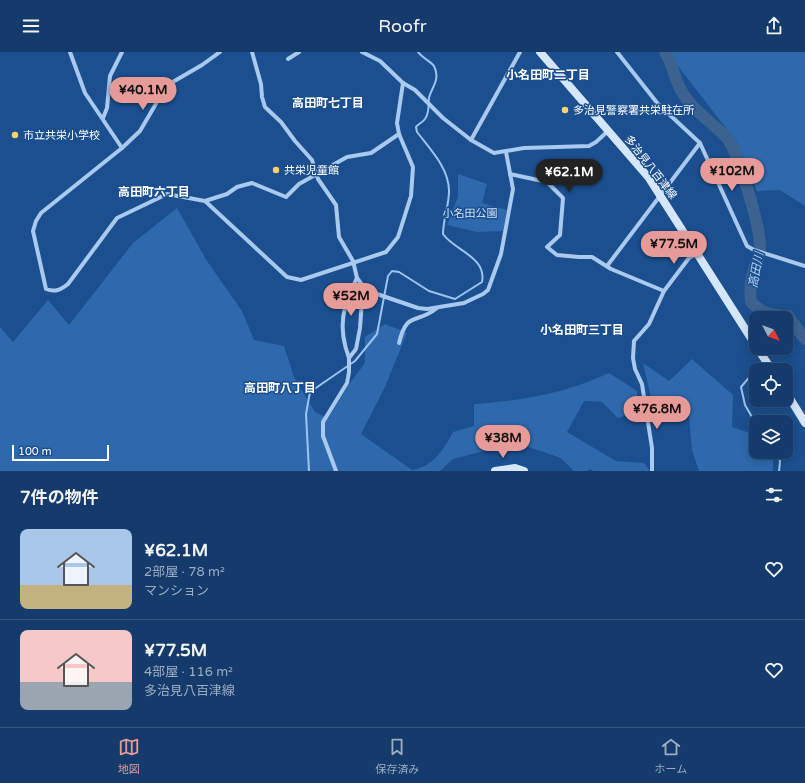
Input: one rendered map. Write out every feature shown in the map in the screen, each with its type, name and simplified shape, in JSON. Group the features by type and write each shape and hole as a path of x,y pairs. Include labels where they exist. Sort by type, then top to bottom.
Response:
{"main road":[{"name":"多治見八百津線","path":"540,52 608,130 661,196 749,335"},
{"path":"793,403 805,422"},
{"path":"495,471 515,468 524,471"}],"street":[{"path":"70,52 85,93 122,148"},
{"path":"103,118 107,108 110,76 122,52"},
{"path":"220,52 202,66 171,82 164,90 140,130 122,148 41,214 36,221 33,231 46,289 52,292 59,290 68,284 117,218 166,194 205,201 227,194 237,187 252,183 286,197 299,184 347,157 371,153 399,134"},
{"path":"252,52 265,107 281,122 294,141 312,160 317,175 336,205 339,237 353,261 357,278 363,286 380,295 418,308 437,308 464,303 488,290 501,254 512,189 506,152"},
{"path":"288,59 299,52"},
{"path":"362,52 380,61 403,83 415,90 471,140 494,153 524,148 589,146 596,142 608,130"},
{"path":"471,140 520,52"},
{"path":"617,52 658,104 700,143 748,246 754,250 805,266"},
{"path":"205,201 287,277 301,280 353,261 386,252 398,237 411,196 413,167 399,134 397,123 403,83"},
{"path":"607,266 700,143"},
{"path":"510,174 547,182 563,198 560,235 547,247 557,255 579,258 592,257 607,266 664,291"},
{"path":"652,471 652,448 642,384 635,369 633,354 634,341 649,324 664,291 689,258 697,254"},
{"path":"336,471 323,436 323,422 347,383 349,359 342,325 345,302 357,278"},
{"path":"349,359 356,349 360,328 363,286"},
{"path":"398,343 404,324 412,319 422,317 437,308"}],"green space":[{"path":"667,52 805,52 805,206 780,190 757,191 736,141"},
{"name":"小名田公園","path":"458,174 487,184 482,203 507,210 503,231 477,232 447,225 458,197"},
{"path":"177,208 207,261 242,311 254,340 284,346 294,377 315,412 328,418 350,383 365,363 365,337 385,324 407,333 384,389 361,434 412,470 432,461 442,451 453,432 474,426 474,404 509,401 543,395 577,386 609,373 637,391 637,412 618,418 602,402 584,401 567,432 616,461 644,463 650,471 593,471 590,469 587,471 574,471 561,458 523,445 492,449 453,459 440,471 0,471 0,327 13,342 48,300 69,325 133,243"},
{"path":"692,359 733,395 732,427 749,433 749,459 773,459 773,471 699,471 692,450 688,405 665,411 651,398 643,363 669,381"}],"waterway":[{"path":"309,471 306,414 310,392 355,361 377,334 388,276 392,271 399,272 429,291 455,299 482,282 480,266 475,260 448,240 443,234 449,197 446,174 438,159 417,132 416,127 428,114 429,98 435,84 436,71 433,64 418,52"},
{"name":"高田川","path":"665,52 684,95 689,102 726,137 731,145 748,189 760,246 759,256 751,280 751,302 759,309 768,313 788,316 805,339"},
{"path":"749,378 741,387 745,405 751,415"},
{"path":"779,459 779,471"}],"place":[{"name":"多治見警察署共栄駐在所","path":"565,110"},
{"name":"市立共栄小学校","path":"15,135"},
{"name":"共栄児童館","path":"276,170"}],"district":[{"name":"小名田町二丁目","path":"548,75"},
{"name":"高田町七丁目","path":"328,103"},
{"name":"高田町六丁目","path":"154,192"},
{"name":"小名田町三丁目","path":"582,330"},
{"name":"高田町八丁目","path":"280,388"}]}
